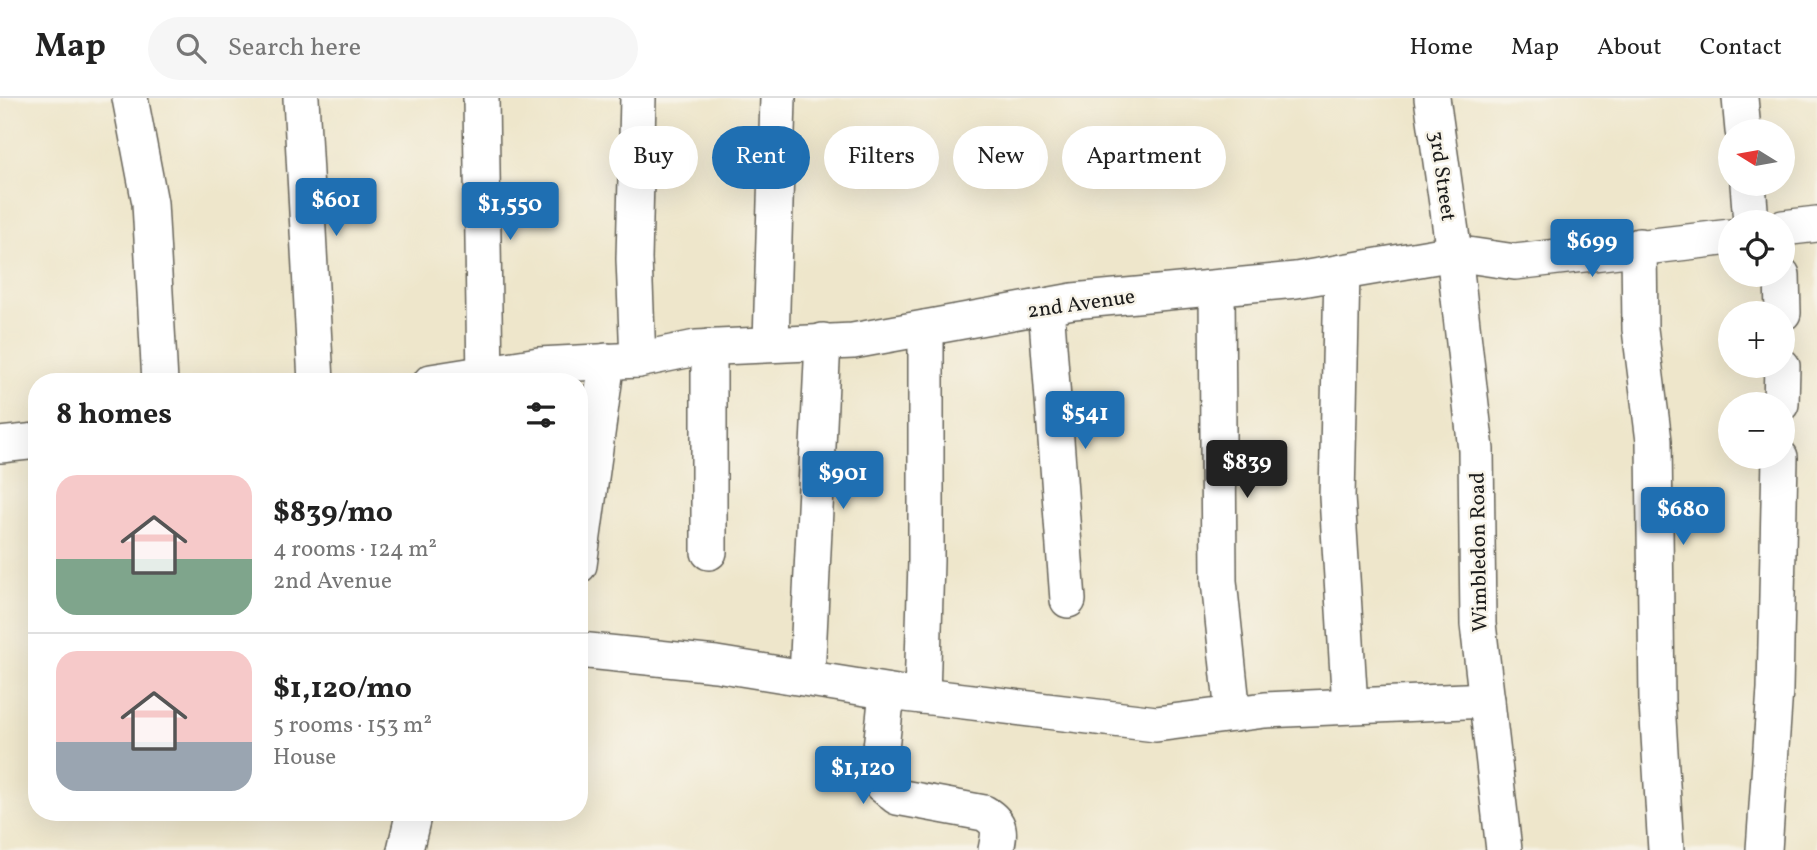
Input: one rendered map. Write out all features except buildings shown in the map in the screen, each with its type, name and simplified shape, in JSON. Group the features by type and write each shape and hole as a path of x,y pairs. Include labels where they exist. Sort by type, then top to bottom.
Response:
{"street":[{"path":"130,98 150,203 159,373"},
{"path":"301,98 316,373"},
{"path":"481,98 486,373"},
{"path":"588,522 622,361 634,259 638,98"},
{"path":"771,343 778,98"},
{"name":"3rd Street","path":"1432,98 1454,253"},
{"path":"1740,98 1742,119"},
{"path":"1795,227 1817,224"},
{"name":"2nd Avenue","path":"513,373 622,361 709,347 853,341 1046,306 1342,272 1454,253 1514,261 1718,238"},
{"path":"1639,246 1640,329 1654,441 1657,703 1667,850"},
{"name":"Wimbledon Road","path":"1454,253 1476,450 1478,624 1504,850"},
{"path":"1342,272 1337,497 1350,706"},
{"path":"1217,288 1219,581 1233,714"},
{"path":"1046,306 1068,600"},
{"path":"922,696 926,561 926,328"},
{"path":"807,677 823,341"},
{"path":"709,347 709,552"},
{"path":"0,445 28,442"},
{"path":"1764,850 1775,690 1780,469"},
{"path":"588,651 807,677 887,692 1156,724 1233,714 1487,701"},
{"path":"887,692 879,766 881,784 889,794 897,797 984,813 996,820 1000,828 996,850"},
{"path":"405,850 412,821"}]}
